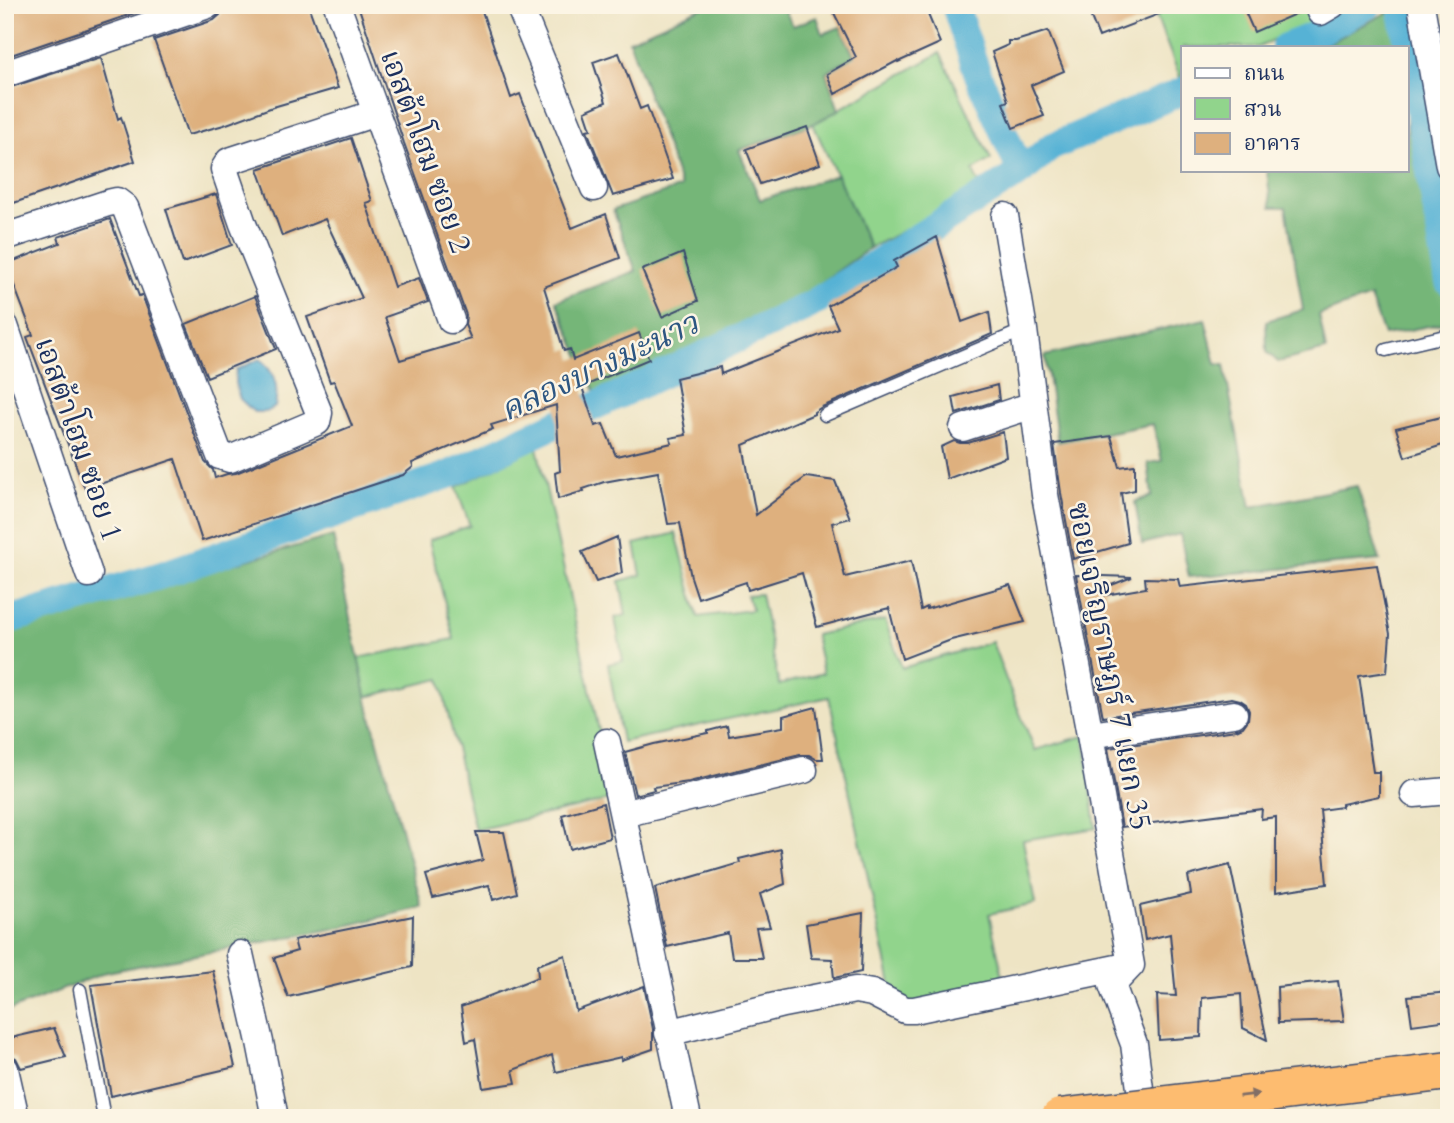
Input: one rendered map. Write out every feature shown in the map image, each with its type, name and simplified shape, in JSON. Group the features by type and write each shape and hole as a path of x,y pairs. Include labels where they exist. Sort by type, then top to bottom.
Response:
{"highway":[{"path":"1060,1118 1449,1071"}],"street":[{"path":"5,74 208,5"},
{"name":"เอสต้าโฮม ซอย 2","path":"337,5 451,320"},
{"path":"519,5 594,188"},
{"path":"1317,5 1320,12 1332,5"},
{"path":"1420,5 1449,166"},
{"path":"5,237 108,203 117,201 125,207 220,456 230,458 317,422 319,413 224,169 229,161 376,113"},
{"name":"ซอยเจริญราษฎร์ 7 แยก 35","path":"1005,216 1024,330 1045,495 1131,965"},
{"name":"เอสต้าโฮม ซอย 1","path":"5,326 89,574"},
{"path":"963,428 1033,405"},
{"path":"1090,735 1234,714"},
{"path":"607,742 688,1118"},
{"path":"623,814 804,770"},
{"path":"1414,794 1449,790"},
{"path":"240,954 275,1118"},
{"path":"668,1032 783,1004 855,990 872,993 905,1010 914,1010 1131,965"},
{"path":"1131,965 1112,985 1135,1044 1144,1118"},
{"path":"5,1069 16,1118"}],"lane":[{"path":"824,415 1024,330"},
{"path":"1386,350 1449,335"},
{"path":"80,990 104,1118"}],"green space":[{"path":"707,5 782,5 793,26 817,17 823,34 840,27 854,56 826,73 839,110 813,124 739,150 760,200 837,175 870,248 797,300 597,396 556,301 636,271 613,210 681,187 629,40"},
{"path":"1152,5 1306,5 1312,23 1261,46 1181,46 1181,80"},
{"path":"1401,5 1406,5 1449,223 1449,322 1384,335 1370,297 1319,315 1326,350 1278,362 1267,352 1266,321 1303,310 1286,207 1271,207 1267,172 1408,172 1408,46 1323,46"},
{"path":"940,53 991,159 973,171 982,190 870,248 813,124"},
{"path":"1205,319 1216,364 1224,365 1251,507 1357,486 1380,560 1189,577 1180,534 1142,544 1135,502 1152,496 1148,463 1162,461 1153,424 1058,442 1045,356"},
{"path":"537,447 614,799 475,830 440,679 366,697 358,658 454,639 429,540 470,526 456,487"},
{"path":"676,533 698,617 752,610 747,595 761,594 779,685 823,673 815,635 885,620 902,668 992,642 1035,750 1084,736 1096,828 1023,840 1035,904 989,914 1005,986 897,1012 829,697 622,742 608,664 623,661 615,618 626,615 620,581 641,575 635,544"},
{"path":"333,536 368,705 422,907 342,927 107,972 5,1012 5,630"}],"water":[{"path":"260,359 275,380 276,399 275,407 266,412 254,412 240,399 235,383 236,370"}],"building":[{"path":"5,5 158,5 5,57"},
{"path":"223,5 246,5 247,13 272,5 308,5 338,88 188,135 154,40 214,20 220,15"},
{"path":"358,5 480,5 511,98 520,94 572,228 606,214 620,258 544,287 564,351 570,349 573,360 639,333 649,359 582,387 595,426 603,424 616,456 672,443 670,438 686,435 676,378 720,367 721,374 838,328 828,306 897,267 894,261 937,237 962,322 989,312 992,334 822,407 814,414 743,445 756,515 806,477 835,481 850,518 832,523 845,577 911,561 921,610 1010,585 1025,622 951,640 902,659 889,608 817,627 802,573 748,590 746,582 698,598 680,523 668,524 658,472 604,482 558,499 555,473 560,471 556,405 491,425 493,429 412,463 413,467 403,475 202,541 175,459 85,489 27,337 33,335 6,264 60,243 58,237 110,219 139,296 142,295 205,462 213,470 215,478 236,473 352,426 334,381 330,382 307,317 362,298 325,219 282,236 258,169 351,138 372,201 366,203 394,287 419,278 428,302 385,317 400,360 471,339 465,325 466,315"},
{"path":"830,5 924,5 940,43 897,61 835,94 827,74 856,57"},
{"path":"1086,5 1174,5 1175,8 1099,37"},
{"path":"1242,5 1302,5 1302,11 1254,32"},
{"path":"1048,31 1064,71 1031,85 1044,116 1013,128 1003,103 1008,101 992,52 1008,45 1008,41"},
{"path":"619,53 640,109 647,106 673,179 613,196 587,130 591,129 585,111 606,102 593,62"},
{"path":"101,58 118,119 121,117 135,161 5,206 5,89"},
{"path":"807,127 820,164 760,184 746,149"},
{"path":"216,194 232,245 183,263 166,209"},
{"path":"683,253 698,301 662,317 642,270"},
{"path":"255,296 276,349 207,377 186,324"},
{"path":"997,385 999,400 956,414 953,397"},
{"path":"1449,415 1449,443 1405,457 1396,428"},
{"path":"1003,432 1006,457 947,479 941,447 954,441 968,443"},
{"path":"1111,436 1120,467 1135,465 1135,490 1121,493 1128,543 1073,559 1054,444"},
{"path":"617,537 622,573 596,582 582,552"},
{"path":"1377,565 1390,634 1387,672 1359,676 1373,772 1379,772 1379,796 1342,804 1342,807 1320,810 1327,884 1276,892 1276,817 1261,819 1262,809 1122,827 1108,748 1236,730 1243,727 1248,720 1249,711 1246,704 1232,698 1103,717 1076,575 1132,577 1104,588 1105,595 1146,588 1145,578 1178,579 1180,587"},
{"path":"816,707 823,759 800,755 689,782 653,787 654,790 635,795 625,752 727,726 729,736 783,727 783,716"},
{"path":"603,803 610,838 570,849 562,815"},
{"path":"476,832 504,832 517,893 493,900 489,885 433,898 426,875 483,860"},
{"path":"781,849 785,884 760,894 770,927 756,928 762,958 732,958 728,933 667,947 655,888 740,863 739,859"},
{"path":"1230,865 1267,1040 1243,1028 1241,994 1202,998 1201,1037 1159,1040 1157,995 1176,996 1170,934 1145,940 1140,906 1191,894 1188,876"},
{"path":"863,913 861,972 834,978 832,959 811,958 806,924"},
{"path":"413,916 412,967 288,997 274,958 297,951 294,940"},
{"path":"565,955 576,1011 644,986 653,1029 653,1049 621,1060 621,1057 556,1072 552,1055 513,1070 516,1083 483,1088 475,1039 466,1042 461,1007 538,977 537,965"},
{"path":"213,971 235,1067 111,1096 91,985"},
{"path":"1338,981 1344,1021 1278,1023 1277,987"},
{"path":"1449,992 1449,1020 1412,1025 1408,996"},
{"path":"54,1028 66,1057 21,1068 16,1058 7,1054 6,1039"}],"waterway":[{"path":"955,5 978,75 1021,172"},
{"name":"คลองบางมะนาว","path":"1288,46 1308,38 1368,5"},
{"path":"1401,5 1449,282"},
{"name":"คลองบางมะนาว","path":"5,621 159,576 448,475 810,305 1021,172 1051,147 1181,92"}]}
